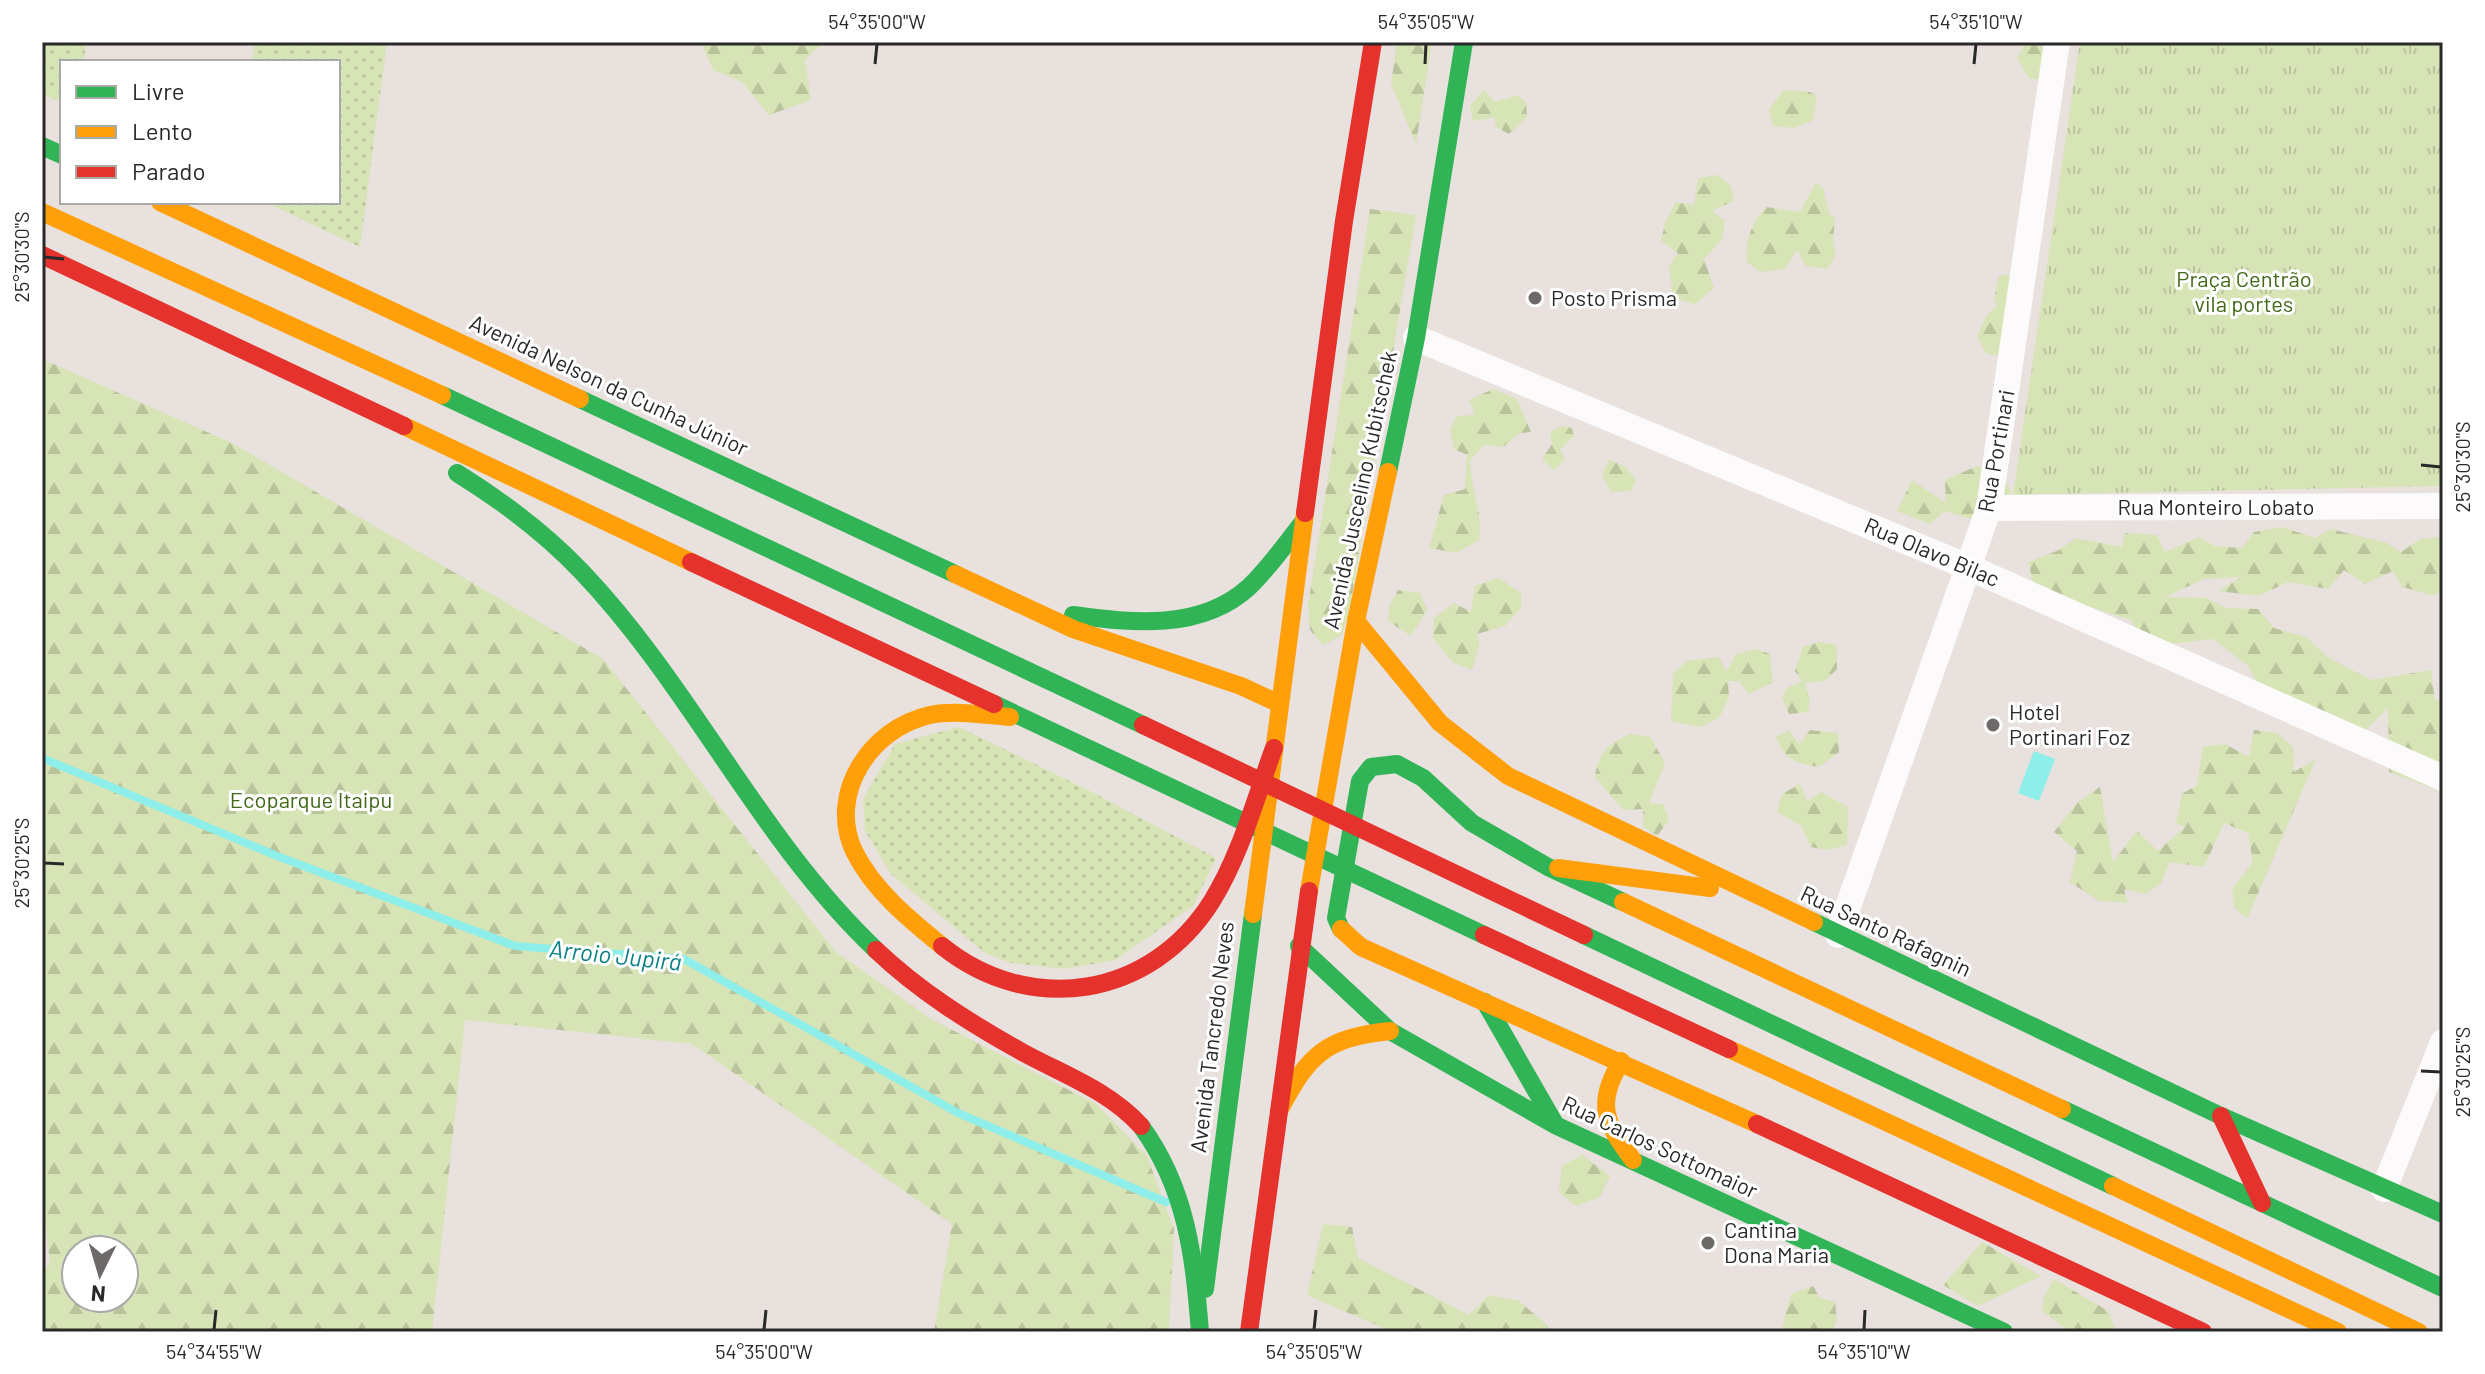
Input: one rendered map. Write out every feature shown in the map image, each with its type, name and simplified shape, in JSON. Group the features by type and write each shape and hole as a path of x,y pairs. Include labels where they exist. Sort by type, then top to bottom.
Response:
{"main road":[{"name":"Avenida Juscelino Kubitschek","path":"1274,748 1344,221 1373,42"},
{"name":"Avenida Juscelino Kubitschek","path":"1299,946 1356,621 1416,338 1464,42"},
{"name":"Avenida Nelson da Cunha Júnior","path":"164,204 1115,646 1186,666 1280,704"},
{"path":"42,212 724,525 2419,1332"},
{"path":"42,255 1215,806 1364,879 2338,1332"},
{"path":"290,372 477,485 552,544 596,587 809,878 890,963 951,1009 1023,1052 1098,1088 1125,1108 1166,1160 1178,1185 1190,1230 1200,1332"},
{"name":"Avenida Nelson da Cunha Júnior","path":"1038,610 1114,621 1170,620 1216,609 1240,594 1304,521"},
{"name":"Rua Santo Rafagnin","path":"1356,621 1440,723 1508,776 2221,1116 2443,1214"},
{"path":"1028,718 931,715 889,732 865,754 848,792 846,824 854,850 883,893 941,947 991,978 1021,987 1067,989 1106,984 1136,971 1173,943 1203,914 1274,748"},
{"name":"Avenida Tancredo Neves","path":"1200,1332 1274,748"},
{"path":"2203,1332 1621,1061 1361,947 1344,935 1336,918 1360,781 1371,767 1397,764 1423,778 1472,823 1548,867 2443,1288"},
{"path":"1548,867 1693,884 1773,904"},
{"path":"1249,1332 1299,946"},
{"name":"Rua Carlos Sottomaior","path":"1299,946 1390,1031 1555,1125 1962,1322 2004,1332"},
{"path":"1485,1002 1555,1125"},
{"path":"1277,1115 1298,1075 1330,1041 1352,1034 1390,1031"},
{"path":"1621,1061 1606,1085 1602,1109 1610,1130 1635,1162"},
{"path":"2221,1116 2262,1203"}],"street":[{"name":"Rua Portinari","path":"1838,935 1989,508 2057,42"},
{"name":"Rua Olavo Bilac","path":"1416,338 1968,567 2443,778"},
{"name":"Rua Monteiro Lobato","path":"1989,508 2443,506"},
{"path":"2384,1189 2443,1042"}],"green space":[{"path":"42,42 87,42 83,60 60,60 60,102 42,94"},
{"path":"255,42 387,42 360,247 269,204 340,204 340,60 252,60"},
{"path":"701,42 824,42 805,60 811,100 769,115 742,82 713,70"},
{"path":"1397,42 1432,42 1416,144 1391,84"},
{"path":"2022,42 2049,42 2051,82 2029,78 2017,58 2024,46"},
{"name":"Praça Centrão vila portes","path":"2080,42 2443,42 2443,486 2013,495"},
{"path":"1484,90 1494,102 1518,95 1526,103 1527,117 1509,134 1496,127 1494,117 1473,121 1470,106"},
{"path":"1784,90 1810,92 1817,96 1813,120 1794,128 1773,126 1769,109"},
{"path":"1718,175 1731,186 1734,201 1712,211 1725,220 1722,240 1704,259 1714,288 1695,304 1673,298 1669,266 1678,253 1661,241 1665,223 1676,202 1694,205 1698,178"},
{"path":"1816,182 1823,188 1829,214 1835,218 1833,241 1836,255 1827,269 1806,266 1797,250 1785,269 1760,272 1747,262 1748,239 1756,220 1766,207 1800,212"},
{"path":"1370,209 1416,215 1350,607 1342,635 1323,645 1310,630 1308,606"},
{"path":"2015,274 2025,298 2027,329 2016,349 2006,358 1986,353 1977,336 1987,315 1997,305 1994,299 1999,276"},
{"name":"Ecoparque Itaipu","path":"42,359 232,443 603,659 835,951 931,1019 1096,1104 1147,1156 1174,1229 1169,1332 934,1332 952,1224 692,1044 465,1020 432,1332 42,1332 42,1274 50,1262 42,1196"},
{"path":"1493,389 1517,399 1531,432 1520,433 1503,447 1484,445 1470,460 1479,540 1457,553 1429,548 1444,495 1465,489 1467,455 1454,449 1450,429 1457,416 1475,415 1469,400"},
{"path":"1562,426 1572,428 1574,436 1560,450 1565,459 1554,470 1542,459 1552,444 1550,432"},
{"path":"1609,459 1625,467 1636,480 1631,491 1611,492 1602,476"},
{"path":"1977,466 2001,474 2011,491 1994,517 1972,519 1944,511 1930,524 1897,511 1912,480 1946,503 1945,480"},
{"path":"2282,527 2315,538 2331,529 2387,543 2401,552 2420,539 2443,537 2443,592 2432,595 2402,587 2393,571 2365,584 2344,570 2328,589 2288,582 2258,596 2219,591 2241,577 2204,579 2165,597 2206,598 2226,608 2258,609 2274,628 2306,637 2329,658 2371,680 2431,670 2435,700 2443,702 2443,792 2389,772 2388,708 2357,738 2257,683 2248,666 2213,639 2145,647 2131,620 2051,595 2032,580 2029,562 2059,550 2076,538 2122,547 2125,533 2157,535 2165,552 2199,537 2215,546 2242,548 2254,532"},
{"path":"1499,578 1521,593 1521,608 1505,626 1477,634 1479,646 1472,670 1452,662 1433,638 1434,618 1454,603 1471,612 1475,586"},
{"path":"1398,590 1420,593 1427,610 1411,636 1388,621 1389,606"},
{"path":"1819,642 1837,645 1837,669 1825,681 1805,683 1810,700 1808,712 1789,714 1782,698 1787,688 1802,681 1795,671 1803,647"},
{"path":"1756,649 1770,654 1773,682 1749,694 1739,681 1728,681 1729,698 1719,718 1700,727 1671,721 1673,674 1687,661 1718,657 1727,671 1736,654"},
{"path":"959,727 1090,791 1216,858 1193,906 1115,960 1065,969 1011,963 985,953 891,874 865,831 863,799 895,744"},
{"path":"1789,730 1799,745 1810,730 1838,733 1839,752 1819,767 1798,762 1783,751 1776,737"},
{"path":"2254,730 2277,733 2293,747 2294,772 2316,759 2247,919 2235,908 2232,889 2253,862 2248,833 2224,823 2204,867 2170,862 2161,883 2146,894 2124,889 2128,903 2099,901 2070,882 2077,851 2054,832 2077,803 2100,787 2113,862 2137,831 2158,851 2185,827 2176,824 2182,794 2197,785 2203,747 2225,744 2249,757"},
{"path":"1630,734 1650,737 1665,763 1649,803 1663,804 1669,820 1657,836 1643,827 1643,809 1623,810 1595,777 1606,750"},
{"path":"1800,784 1807,801 1821,792 1848,807 1847,845 1827,850 1811,847 1801,826 1777,812 1782,794"},
{"path":"1582,1155 1610,1176 1600,1197 1576,1206 1559,1192 1562,1166"},
{"path":"1323,1224 1352,1227 1358,1258 1469,1315 1489,1295 1519,1301 1548,1326 1546,1332 1392,1332 1307,1295"},
{"path":"1982,1242 2041,1276 1978,1306 1943,1285"},
{"path":"2054,1279 2108,1311 2116,1332 2070,1332 2042,1311 2044,1297"},
{"path":"1813,1286 1820,1298 1835,1302 1837,1320 1832,1332 1781,1332 1791,1294"}],"water":[{"path":"2034,751 2055,759 2039,801 2018,793"}],"waterway":[{"name":"Arroio Jupirá","path":"42,758 277,856 515,946 684,959 958,1113 1166,1202"}],"traffic: fast":[{"path":"1388,472 1416,338 1464,42"},
{"path":"42,146 60,154"},
{"path":"442,395 1143,725"},
{"path":"580,399 955,574"},
{"path":"457,473 506,506 552,543 621,616 796,860 876,950"},
{"path":"1073,615 1142,621 1188,617 1210,611 1249,587 1304,521"},
{"path":"994,704 1484,935"},
{"path":"1341,929 1336,918 1360,781 1371,767 1397,764 1423,778 1472,823 1548,867 1623,902"},
{"path":"1205,1289 1253,914"},
{"path":"1814,922 2221,1116 2443,1214"},
{"path":"1584,935 2113,1186"},
{"path":"1299,946 1390,1031 1555,1125 2004,1332"},
{"path":"1485,1002 1555,1124"},
{"path":"2062,1109 2443,1288"},
{"path":"1141,1126 1169,1174 1186,1224 1200,1332"}],"traffic: slow":[{"path":"164,204 580,399"},
{"path":"42,212 442,395"},
{"path":"404,426 691,562"},
{"path":"1309,891 1356,621 1388,472"},
{"path":"1253,914 1305,513"},
{"path":"955,574 1073,629 1241,686 1280,704"},
{"path":"1356,621 1440,723 1508,776 1814,922"},
{"path":"942,946 893,903 871,878 854,851 847,829 846,807 851,786 873,748 909,722 950,713 1010,717"},
{"path":"1558,868 1710,888"},
{"path":"1623,902 2062,1109"},
{"path":"1341,929 1361,947 1757,1124"},
{"path":"1279,1111 1300,1075 1321,1052 1349,1038 1390,1031"},
{"path":"1729,1049 2338,1332"},
{"path":"1621,1061 1608,1090 1607,1112 1615,1134 1633,1160"},
{"path":"2113,1186 2419,1332"}],"traffic: jam":[{"path":"1305,513 1344,221 1373,42"},
{"path":"42,255 404,426"},
{"path":"691,562 994,704"},
{"path":"1143,725 1584,935"},
{"path":"942,946 976,968 1013,983 1050,989 1087,986 1123,977 1156,959 1186,934 1212,901 1239,845 1274,748"},
{"path":"1249,1332 1309,891"},
{"path":"1484,935 1729,1049"},
{"path":"876,950 946,1006 983,1030 1100,1093 1141,1126"},
{"path":"2221,1116 2262,1203"},
{"path":"1757,1124 2203,1332"}],"place":[{"name":"Posto Prisma","path":"1535,298"},
{"name":"Hotel Portinari Foz","path":"1993,725"},
{"name":"Cantina Dona Maria","path":"1708,1243"}]}
